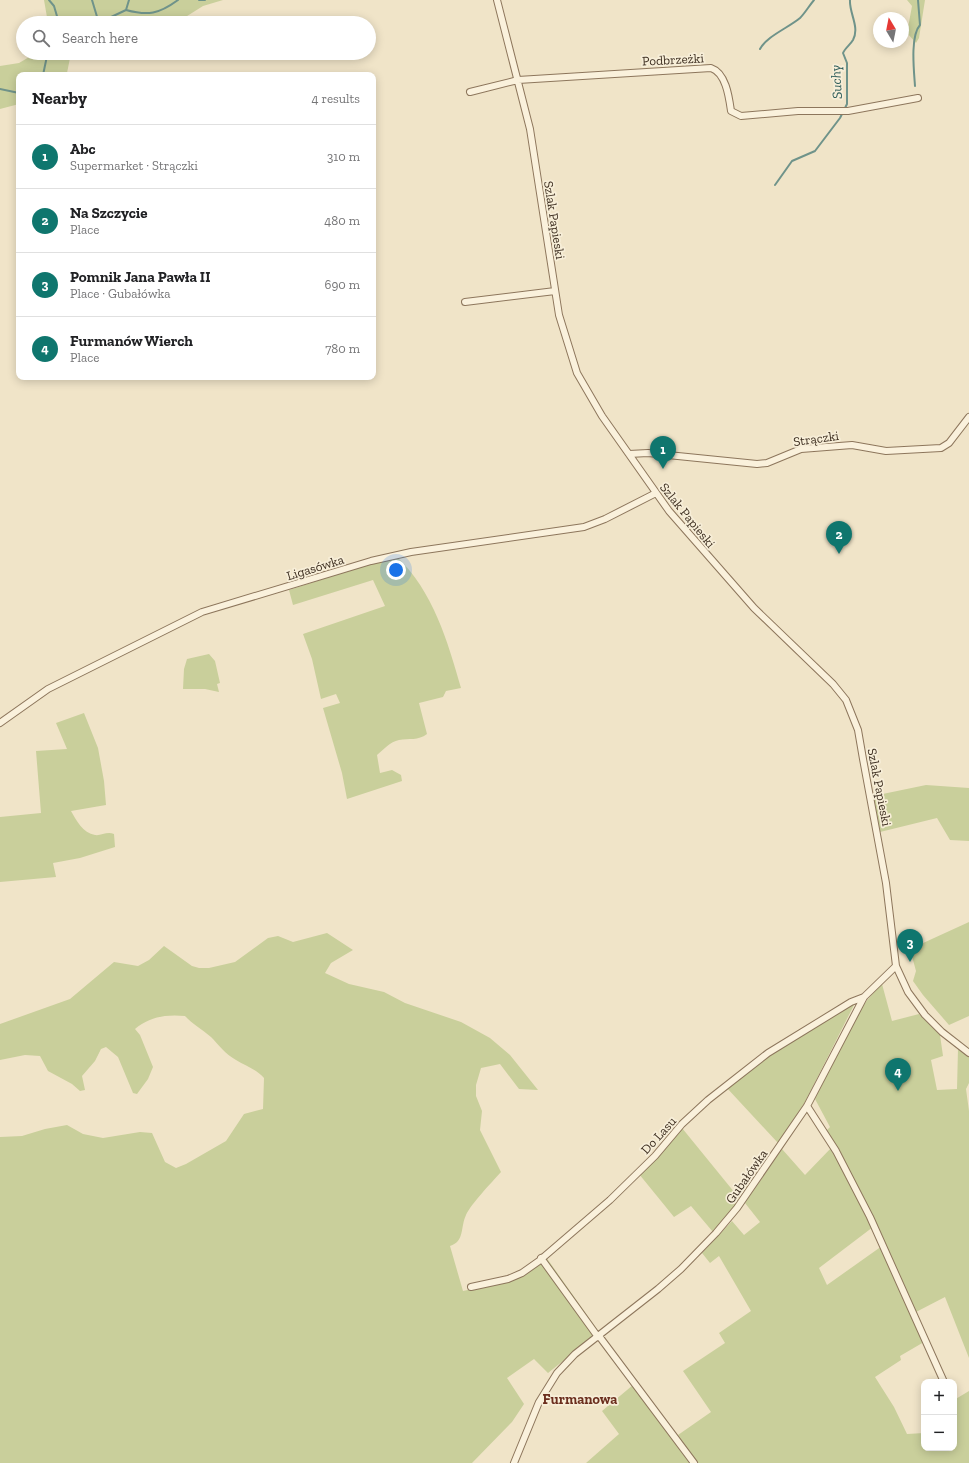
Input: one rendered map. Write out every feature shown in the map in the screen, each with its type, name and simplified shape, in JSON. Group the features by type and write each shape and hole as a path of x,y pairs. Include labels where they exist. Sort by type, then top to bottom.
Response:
{"street":[{"name":"Szlak Papieski","path":"497,0 530,129 560,321 577,373 602,416 656,493 699,547 754,608 833,684 846,700 858,730 865,766 886,883 896,966"},
{"name":"Podbrzeżki","path":"470,92 518,80 711,68 720,74 727,91 731,111 741,116 798,111 848,111 918,98"},
{"path":"465,302 555,291"},
{"name":"Strączki","path":"629,454 648,452 756,464 767,463 801,449 852,445 886,451 930,450 941,448 949,443 969,417"},
{"name":"Ligasówka","path":"0,723 48,689 202,612 371,561 411,552 584,527 605,519 656,493"},
{"path":"896,966 908,992 925,1015 942,1032 969,1053"},
{"name":"Gubałówka","path":"514,1463 539,1402 556,1373 575,1354 658,1289 716,1234 737,1208 807,1106 864,997 896,966"},
{"name":"Do Lasu","path":"471,1287 508,1279 522,1273 610,1200 655,1156 682,1124 725,1086 768,1053 851,1002 864,997"},
{"path":"807,1106 836,1151 870,1217 943,1379"},
{"path":"541,1258 694,1463"}],"green space":[{"path":"44,0 223,0 203,6 187,16 47,16"},
{"path":"907,0 925,0 919,38 916,43 909,35 909,22 912,6"},
{"path":"24,60 70,60 67,72 16,72 16,105 0,109 0,66 19,63"},
{"path":"397,557 410,571 430,601 445,635 461,688 446,691 443,697 419,703 427,734 417,738 403,739 393,742 377,755 380,773 392,770 401,775 402,781 347,799 342,773 323,708 340,703 336,694 321,699 312,659 303,634 385,606 373,580 293,605 289,590"},
{"path":"209,654 215,661 220,683 217,684 219,692 205,689 183,689 184,669 187,659"},
{"path":"84,713 98,748 104,781 106,805 71,811 80,826 87,832 95,835 109,833 114,834 115,847 80,858 53,863 56,877 0,882 0,817 41,813 36,751 67,749 56,723"},
{"path":"926,785 969,788 969,841 950,840 937,818 880,832 873,796"},
{"path":"969,922 969,1016 949,1025 913,981 916,971 910,949"},
{"path":"327,933 353,950 331,963 325,973 349,984 384,992 405,1003 461,1022 490,1038 510,1055 538,1090 519,1089 500,1064 481,1068 476,1085 476,1096 482,1111 480,1130 501,1172 472,1205 464,1220 458,1241 450,1246 463,1291 509,1281 546,1257 599,1332 548,1373 534,1359 507,1378 524,1404 512,1422 472,1463 0,1463 0,1137 22,1136 45,1129 67,1125 83,1134 103,1138 140,1132 152,1133 165,1162 176,1168 186,1164 226,1141 244,1114 263,1109 264,1078 229,1055 211,1037 185,1016 165,1016 152,1019 135,1029 140,1035 153,1067 148,1079 137,1094 133,1093 118,1057 106,1047 101,1049 95,1061 82,1076 85,1090 80,1091 72,1084 48,1071 40,1056 25,1055 0,1060 0,1024 70,999 114,962 138,966 149,960 164,946 192,966 209,968 235,962 268,938 278,936 293,942"},
{"path":"882,984 892,1021 919,1014 940,1035 943,1056 931,1060 937,1090 957,1089 958,1049 969,1057 969,1083 966,1089 969,1111 969,1358 945,1297 916,1312 877,1224 826,1131 830,1127 815,1099 851,1023"},
{"path":"855,1003 805,1102 778,1143 726,1087 753,1066"},
{"path":"682,1128 739,1198 734,1207 713,1232 691,1206 674,1217 639,1174"},
{"path":"832,1147 873,1227 819,1268 827,1285 882,1246 924,1342 900,1356 901,1360 875,1377 894,1407 907,1434 921,1433 921,1451 957,1451 957,1398 969,1391 969,1463 696,1463 678,1435 711,1412 683,1371 725,1343 719,1333 751,1311 719,1256 710,1263 702,1253 732,1221 744,1235 760,1222 745,1203 782,1149 805,1175"},
{"path":"633,1385 691,1463 586,1463 619,1434 602,1411"}],"waterway":[{"path":"49,0 54,6 57,16"},
{"path":"92,0 97,16"},
{"path":"126,10 129,0"},
{"path":"113,16 126,10 141,13 159,11 178,0"},
{"path":"199,0 205,0"},
{"path":"760,49 763,44 773,36 800,18 814,0"},
{"name":"Suchy","path":"775,185 792,161 815,151 840,118 847,104 847,63 843,53 855,35 855,25 850,0"},
{"path":"915,86 914,45 917,30 920,25 918,0"},
{"path":"44,72 46,60"},
{"path":"0,89 16,92"}],"place":[{"name":"Abc","path":"663,469"},
{"name":"Na Szczycie","path":"839,554"},
{"name":"Pomnik Jana Pawła II","path":"910,962"},
{"name":"Furmanów Wierch","path":"898,1091"}],"district":[{"name":"Furmanowa","path":"580,1399"}]}
